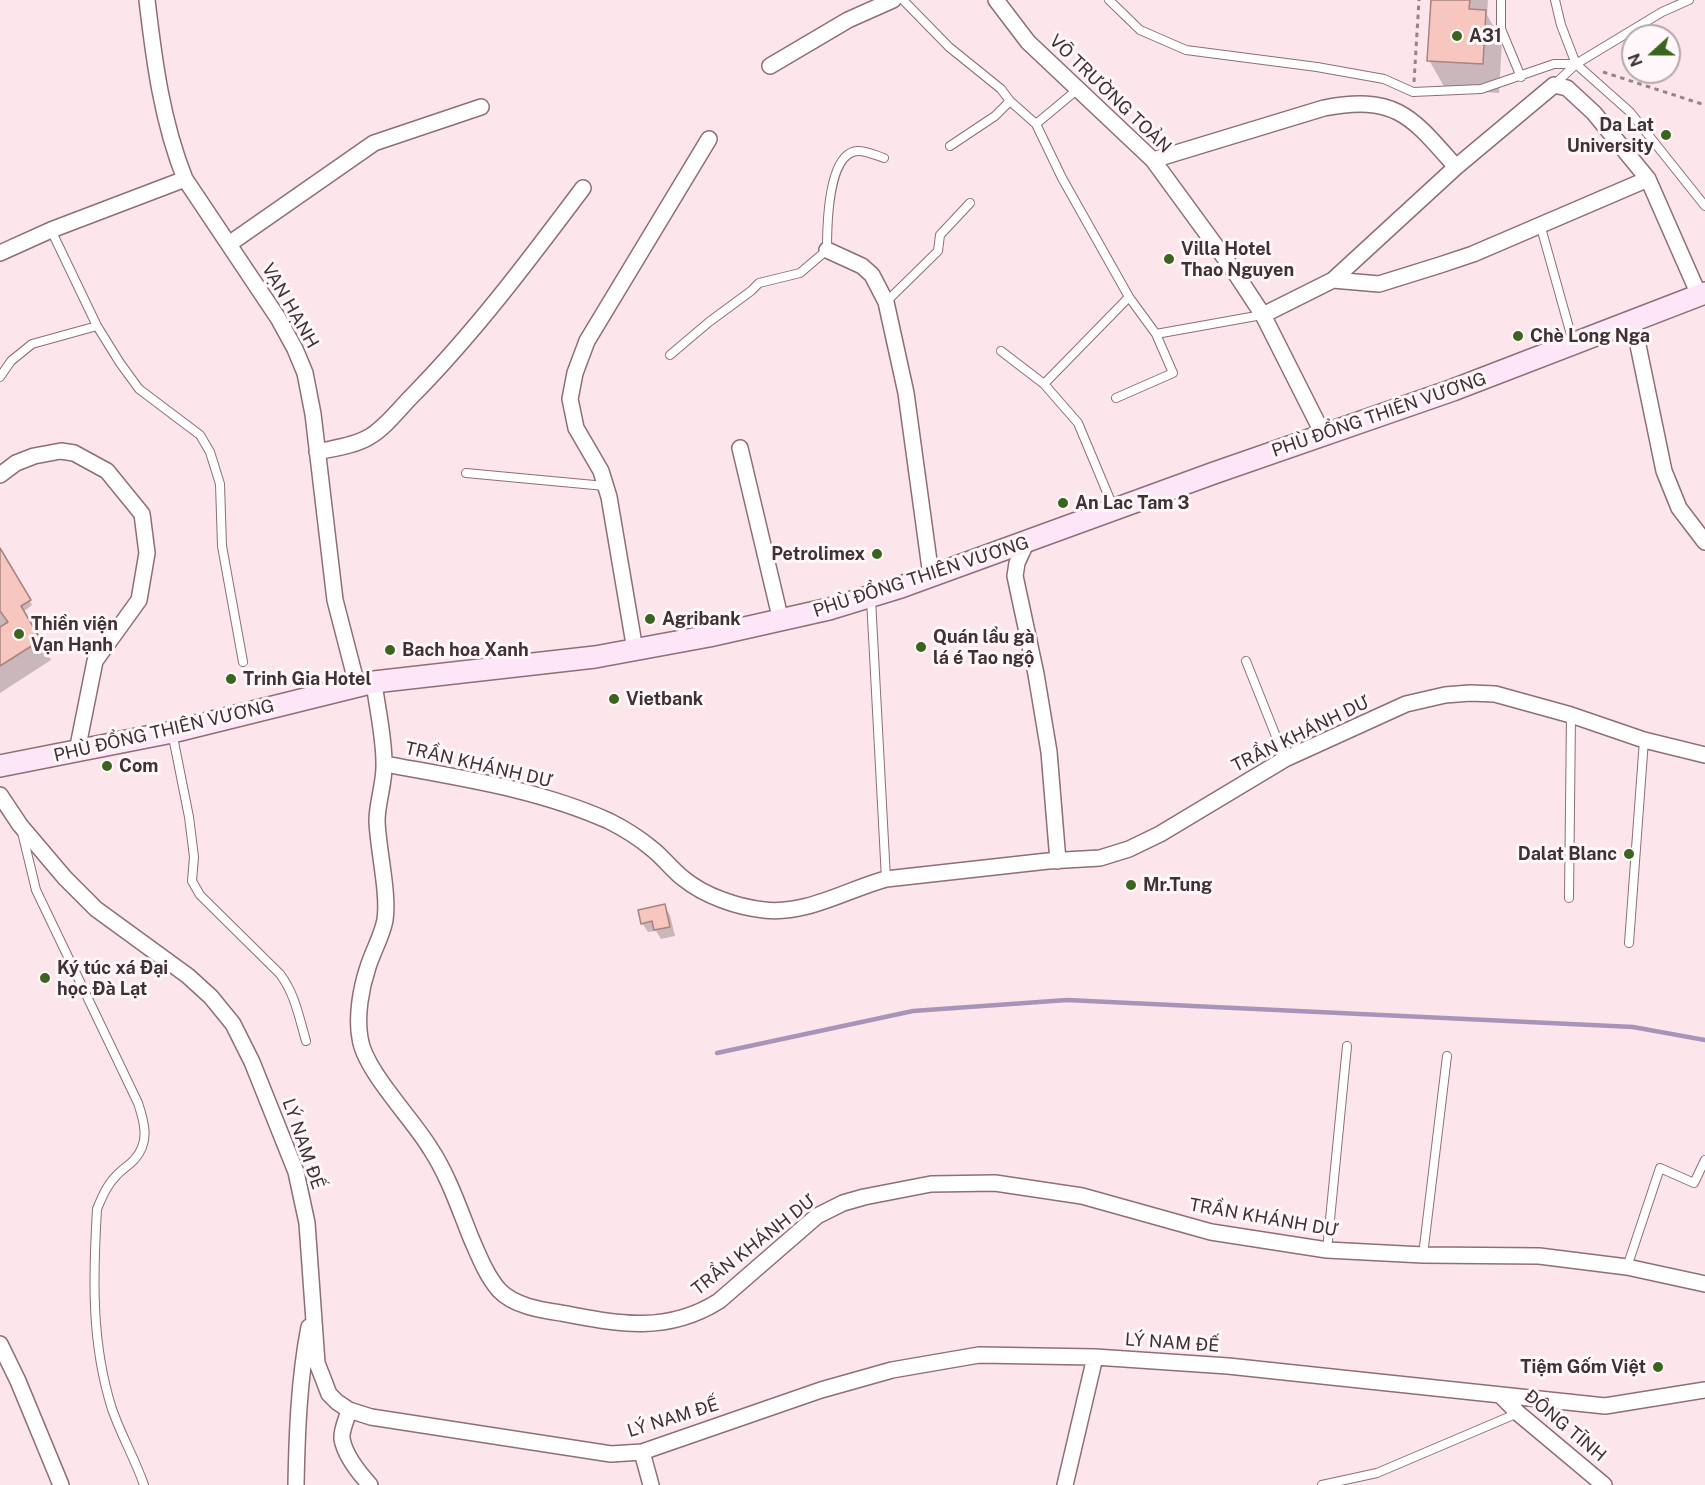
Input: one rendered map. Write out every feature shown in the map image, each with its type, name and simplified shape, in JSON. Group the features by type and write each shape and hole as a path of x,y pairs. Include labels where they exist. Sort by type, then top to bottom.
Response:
{"main road":[{"name":"PHÙ ĐỔNG THIÊN VƯƠNG","path":"0,766 172,732 365,684 595,657 781,621 871,597 1323,434 1453,390 1702,294"}],"street":[{"name":"VẠN HẠNH","path":"147,0 167,125 184,178 278,318 305,373 314,414 334,600 365,684"},
{"path":"770,66 848,20 893,0"},
{"name":"VÕ TRƯỜNG TOẢN","path":"996,0 1028,42 1153,160 1232,268 1263,315 1323,434"},
{"path":"1263,315 1333,280 1456,167 1554,85 1567,88 1594,113 1648,179 1702,294"},
{"path":"1153,160 1324,108 1347,104 1378,104 1408,116 1421,127 1456,167"},
{"path":"229,244 375,143 481,107"},
{"path":"635,650 609,497 601,471 576,428 570,399 574,373 587,341 709,139"},
{"path":"0,253 51,230 184,178"},
{"path":"1333,280 1379,284 1473,254 1648,179"},
{"path":"317,452 359,442 372,436 388,421 423,385 513,281 583,188"},
{"path":"826,250 862,266 872,275 886,302 906,393 930,576"},
{"path":"1633,321 1664,471 1679,508 1705,542"},
{"path":"740,448 781,621"},
{"path":"0,475 34,456 61,451 74,453 107,471 142,514 147,553 139,600 95,661 77,751"},
{"path":"1027,541 1017,563 1015,576 1036,674 1049,752 1058,861"},
{"name":"TRẦN KHÁNH DƯ","path":"365,684 385,764 377,818 386,901 385,920 362,988 360,1039 365,1055 383,1084 431,1149 452,1192 481,1262 500,1291 508,1297 535,1308 614,1323 634,1325 687,1317 719,1301 817,1216 843,1203 931,1184 995,1183 1082,1196 1211,1232 1327,1250 1423,1255 1539,1256 1627,1267 1705,1284"},
{"name":"TRẦN KHÁNH DƯ","path":"385,764 489,783 533,794 609,821 652,848 685,880 735,905 765,910 800,909 886,879 1100,858 1129,849 1160,834 1285,759 1406,704 1445,695 1495,694 1644,740 1705,755"},
{"name":"LÝ NAM ĐẾ","path":"0,795 20,825 65,878 96,909 188,976 211,997 233,1024 252,1062 296,1172 307,1223 317,1364 329,1394 350,1410 371,1417 612,1454 642,1452 821,1390 892,1370 979,1355 1095,1357 1342,1377 1502,1397 1605,1406 1705,1390"},
{"path":"296,1485 297,1428 303,1358 313,1309"},
{"path":"0,1344 18,1381 61,1485"},
{"path":"1064,1485 1095,1357"},
{"name":"ĐÔNG TĨNH","path":"1502,1397 1604,1485"},
{"path":"350,1410 342,1440 358,1471 370,1485"},
{"path":"642,1452 651,1485"}],"lane":[{"path":"903,0 949,47 1001,89 1010,101 1036,124 1062,178 1129,297 1156,334 1173,373 1116,398"},
{"path":"1109,0 1140,30 1186,50 1317,67 1384,79 1413,92 1481,89 1554,64 1575,64"},
{"path":"1501,0 1501,29 1521,77"},
{"path":"1555,0 1561,26 1575,64 1630,112 1705,206"},
{"path":"1554,85 1575,64 1662,12 1689,0"},
{"path":"1036,124 1078,89"},
{"path":"950,146 995,116 1010,101"},
{"path":"670,355 759,283 800,273 826,250 831,188 839,168 853,152 859,151 885,158"},
{"path":"886,302 938,251 940,235 970,203"},
{"path":"1540,225 1573,343"},
{"path":"51,230 97,326 139,390 200,435 210,452 220,484 222,546 243,662"},
{"path":"1044,384 1129,297"},
{"path":"1156,334 1263,315"},
{"path":"0,377 11,361 33,344 97,326"},
{"path":"1001,351 1044,384 1078,423 1114,510"},
{"path":"466,473 606,486"},
{"path":"871,597 886,879"},
{"path":"1246,661 1285,759"},
{"path":"1569,898 1571,716"},
{"path":"172,732 189,817 194,857 192,881 195,888 280,974 288,985 306,1041"},
{"path":"1629,943 1644,740"},
{"path":"20,825 36,890 138,1103 145,1125 146,1138 142,1148 134,1161 116,1176 104,1193 97,1209 95,1328 112,1409 144,1485"},
{"path":"1327,1250 1347,1046"},
{"path":"1423,1255 1447,1056"},
{"path":"1627,1267 1660,1168 1694,1183 1705,1160"},
{"path":"1322,1485 1377,1473 1518,1413"}],"path":[{"path":"1413,92 1419,0"},
{"path":"1575,64 1705,105"}],"building":[{"name":"A31","path":"1431,0 1470,0 1469,9 1486,10 1483,64 1427,61"},
{"path":"0,548 31,600 21,606 41,640 0,666 0,627 8,622 0,611"},
{"path":"665,904 670,927 654,930 652,921 641,924 638,910"}],"waterway":[{"path":"717,1053 913,1011 1067,1000 1633,1027 1705,1040"}],"place":[{"name":"A31","path":"1457,36"},
{"name":"Da Lat University","path":"1666,135"},
{"name":"Villa Hotel Thao Nguyen","path":"1169,259"},
{"name":"Chè Long Nga","path":"1518,336"},
{"name":"An Lac Tam 3","path":"1063,503"},
{"name":"Petrolimex","path":"877,554"},
{"name":"Agribank","path":"650,619"},
{"name":"Thiền viện Vạn Hạnh","path":"19,634"},
{"name":"Quán lẩu gà lá é Tao ngộ","path":"921,647"},
{"name":"Bach hoa Xanh","path":"390,650"},
{"name":"Trinh Gia Hotel","path":"231,679"},
{"name":"Vietbank","path":"614,699"},
{"name":"Com","path":"107,766"},
{"name":"Dalat Blanc","path":"1629,854"},
{"name":"Mr.Tung","path":"1131,885"},
{"name":"Ký túc xá Đại học Đà Lạt","path":"45,978"},
{"name":"Tiệm Gốm Việt","path":"1658,1367"}]}
